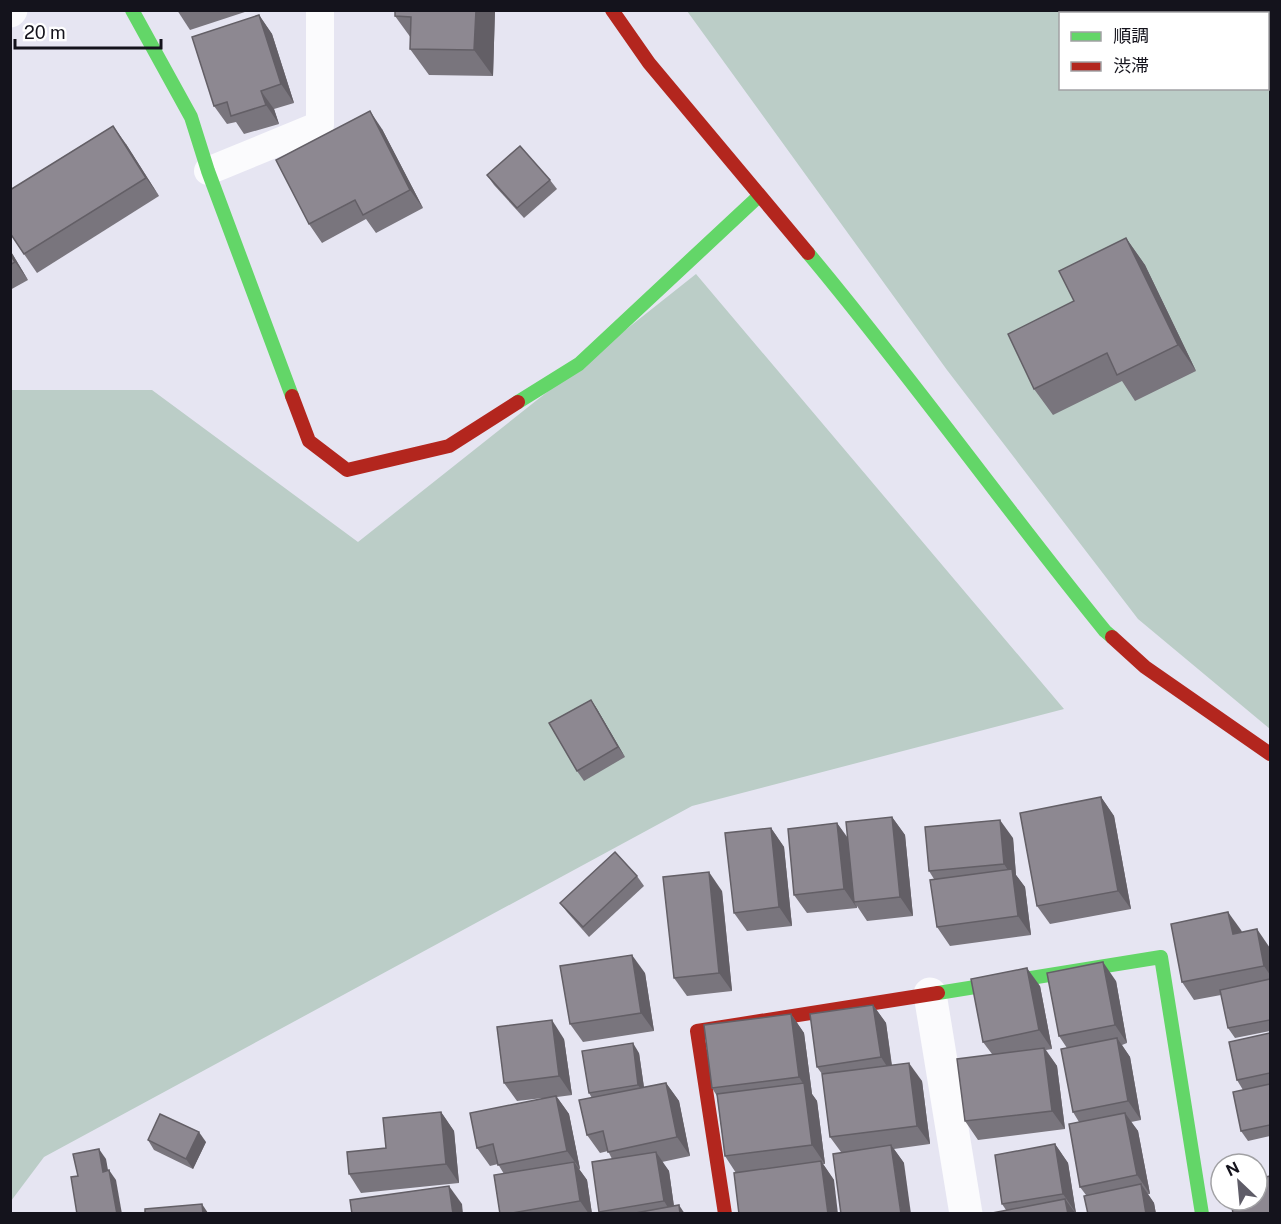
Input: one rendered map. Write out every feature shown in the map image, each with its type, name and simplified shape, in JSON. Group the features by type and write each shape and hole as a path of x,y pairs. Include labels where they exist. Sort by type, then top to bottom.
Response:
{"street":[{"path":"132,10 191,117 208,171 309,441 347,470 449,446 579,364 759,196"},
{"path":"612,10 649,63 858,314 1105,631 1145,667 1270,754"},
{"path":"725,1214 697,1031 1161,957 1202,1214"},
{"path":"930,994 966,1214"}],"lane":[{"path":"208,171 320,125 320,10"}],"shaded area":[{"path":"687,11 1270,11 1270,729 1138,619 947,370"},
{"path":"696,274 1064,709 692,806 44,1157 11,1201 11,390 152,390 358,542"}],"building":[{"path":"395,10 476,10 474,50 410,49 411,17 395,16"},
{"path":"259,15 281,84 261,91 266,105 231,116 227,102 214,106 192,37"},
{"path":"370,111 410,190 363,215 355,200 309,224 276,160"},
{"path":"113,126 146,178 24,254 10,233 10,190"},
{"path":"520,146 550,180 517,208 487,175"},
{"path":"1126,238 1178,345 1117,375 1107,353 1034,389 1008,334 1074,301 1059,271"},
{"path":"10,254 15,262 10,265"},
{"path":"591,700 618,747 577,771 549,723"},
{"path":"1101,797 1118,891 1037,906 1020,813"},
{"path":"892,817 900,897 854,902 846,822"},
{"path":"1000,820 1004,864 929,871 925,827"},
{"path":"837,823 844,889 794,895 788,829"},
{"path":"771,828 779,907 734,913 725,833"},
{"path":"615,852 637,876 583,927 560,903"},
{"path":"1012,869 1018,916 937,927 930,880"},
{"path":"709,872 719,973 674,978 663,877"},
{"path":"1228,912 1233,934 1257,929 1264,966 1182,982 1171,924"},
{"path":"632,955 641,1013 570,1024 560,966"},
{"path":"1103,962 1115,1025 1059,1036 1047,973"},
{"path":"1027,968 1039,1030 983,1042 971,979"},
{"path":"1270,979 1270,1020 1228,1028 1220,990"},
{"path":"873,1005 881,1057 817,1067 810,1014"},
{"path":"791,1014 799,1077 712,1088 704,1025"},
{"path":"552,1020 559,1076 504,1083 497,1027"},
{"path":"1270,1033 1270,1073 1237,1080 1229,1042"},
{"path":"1117,1038 1128,1101 1073,1112 1061,1049"},
{"path":"633,1043 638,1085 589,1093 582,1051"},
{"path":"1044,1048 1052,1111 965,1121 957,1059"},
{"path":"909,1063 917,1126 830,1137 822,1074"},
{"path":"666,1083 677,1137 608,1152 603,1131 587,1135 579,1100"},
{"path":"804,1083 812,1145 725,1156 717,1094"},
{"path":"1270,1084 1270,1125 1241,1131 1233,1092"},
{"path":"556,1096 567,1151 498,1165 493,1144 477,1148 470,1113"},
{"path":"441,1112 446,1164 349,1174 347,1152 386,1148 383,1118"},
{"path":"1125,1113 1137,1175 1080,1187 1069,1124"},
{"path":"160,1114 199,1132 186,1159 148,1140"},
{"path":"1055,1144 1063,1194 1002,1204 995,1155"},
{"path":"891,1145 901,1214 841,1214 833,1154"},
{"path":"99,1149 103,1172 109,1170 117,1214 77,1214 71,1177 78,1176 73,1154"},
{"path":"656,1152 664,1201 599,1212 592,1162"},
{"path":"821,1161 828,1214 739,1214 734,1173"},
{"path":"574,1162 580,1201 500,1214 494,1175"},
{"path":"1269,1176 1270,1214 1233,1214 1233,1212 1269,1212"},
{"path":"1141,1184 1146,1214 1088,1214 1084,1196"},
{"path":"449,1186 453,1214 352,1214 350,1200"},
{"path":"1065,1199 1068,1214 987,1214"},
{"path":"202,1204 203,1214 145,1214 145,1209"},
{"path":"679,1205 680,1214 630,1214"}],"traffic: fast":[{"path":"132,10 191,117 208,171 292,396"},
{"path":"518,402 579,364 759,196"},
{"path":"808,253 884,347 1067,584 1112,637"},
{"path":"938,993 1161,957 1202,1214"}],"traffic: jam":[{"path":"612,10 649,63 808,253"},
{"path":"292,396 309,441 347,470 449,446 518,402"},
{"path":"1112,637 1145,667 1270,754"},
{"path":"725,1214 697,1031 938,993"}]}
